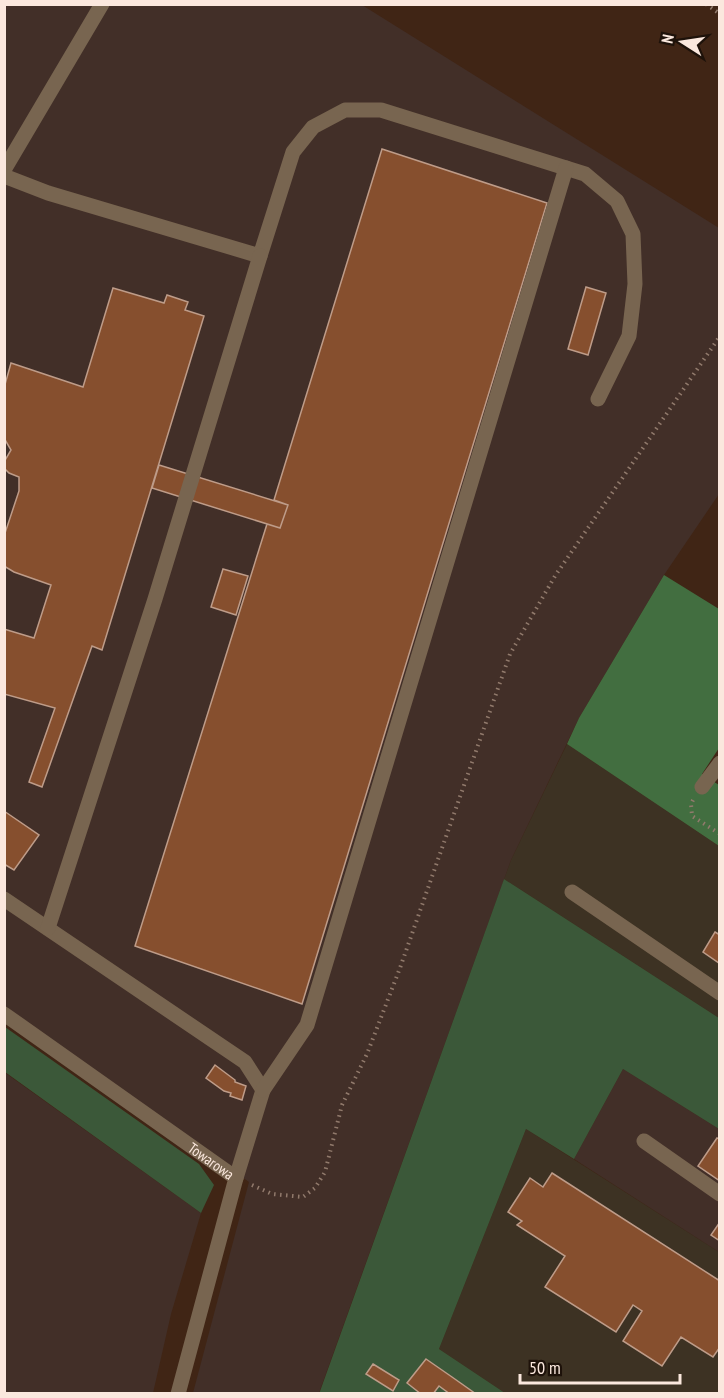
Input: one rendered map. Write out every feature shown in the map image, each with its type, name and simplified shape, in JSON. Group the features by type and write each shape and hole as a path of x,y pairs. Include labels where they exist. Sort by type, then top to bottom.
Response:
{"street":[{"path":"4,170 102,4"},
{"path":"48,928 155,599 293,152 313,127 345,110 381,110 585,174 617,201 633,234 635,284 629,336 598,399"},
{"path":"236,1178 263,1090 307,1025 566,168"},
{"path":"4,176 48,193 260,256"},
{"path":"702,787 720,763"},
{"path":"572,892 720,993"},
{"path":"4,898 245,1062 263,1090"},
{"name":"Towarowa","path":"4,1014 236,1178 178,1394"},
{"path":"644,1141 720,1194"}],"path":[{"path":"706,4 720,14"},
{"path":"236,1178 272,1194 303,1197 315,1188 325,1172 342,1105 367,1054 400,968 510,654 555,576 720,336"},
{"path":"702,787 691,804 692,816 720,834"}],"shaded area":[{"path":"5,5 362,5 719,228 719,494 664,575 579,718 511,860 319,1393 193,1393 249,1182 5,1008"},
{"path":"567,744 719,846 719,1018 504,879"},
{"path":"623,1069 719,1129 719,1252 574,1159"},
{"path":"4,1072 201,1213 171,1314 153,1393 5,1393"},
{"path":"526,1129 719,1252 719,1393 505,1393 439,1349"}],"green space":[{"path":"664,575 719,609 719,748 702,774 719,785 719,846 567,744 579,718"},
{"path":"504,879 719,1018 719,1129 623,1069 574,1159 526,1129 439,1349 505,1393 319,1394"},
{"path":"5,1027 199,1164 214,1185 201,1213 5,1072"}],"building":[{"path":"382,149 547,203 302,1004 135,946 267,524 280,528 288,505 274,500"},
{"path":"586,287 606,293 588,355 568,349"},
{"path":"113,288 164,303 167,295 188,302 185,310 204,316 102,650 92,646 42,787 29,782 55,708 4,694 4,629 34,638 51,585 14,572 4,566 4,536 19,491 19,477 4,468 4,462 11,450 4,438 4,388 11,363 83,387"},
{"path":"159,465 288,505 280,528 152,488"},
{"path":"223,569 248,576 236,615 211,607"},
{"path":"4,811 39,835 14,870 4,864"},
{"path":"715,932 720,935 719,963 703,952"},
{"path":"215,1065 235,1082 246,1086 242,1100 230,1096 231,1093 224,1091 206,1078"},
{"path":"717,1138 720,1139 720,1181 698,1166"},
{"path":"552,1173 720,1281 720,1347 713,1357 681,1337 662,1366 623,1341 642,1311 633,1305 616,1332 545,1287 565,1256 517,1225 522,1221 508,1212 530,1178 543,1187"},
{"path":"720,1222 720,1241 711,1235"},
{"path":"426,1359 476,1394 450,1394 439,1386 433,1394 421,1394 407,1383"},
{"path":"373,1364 399,1380 393,1391 366,1374"}]}
